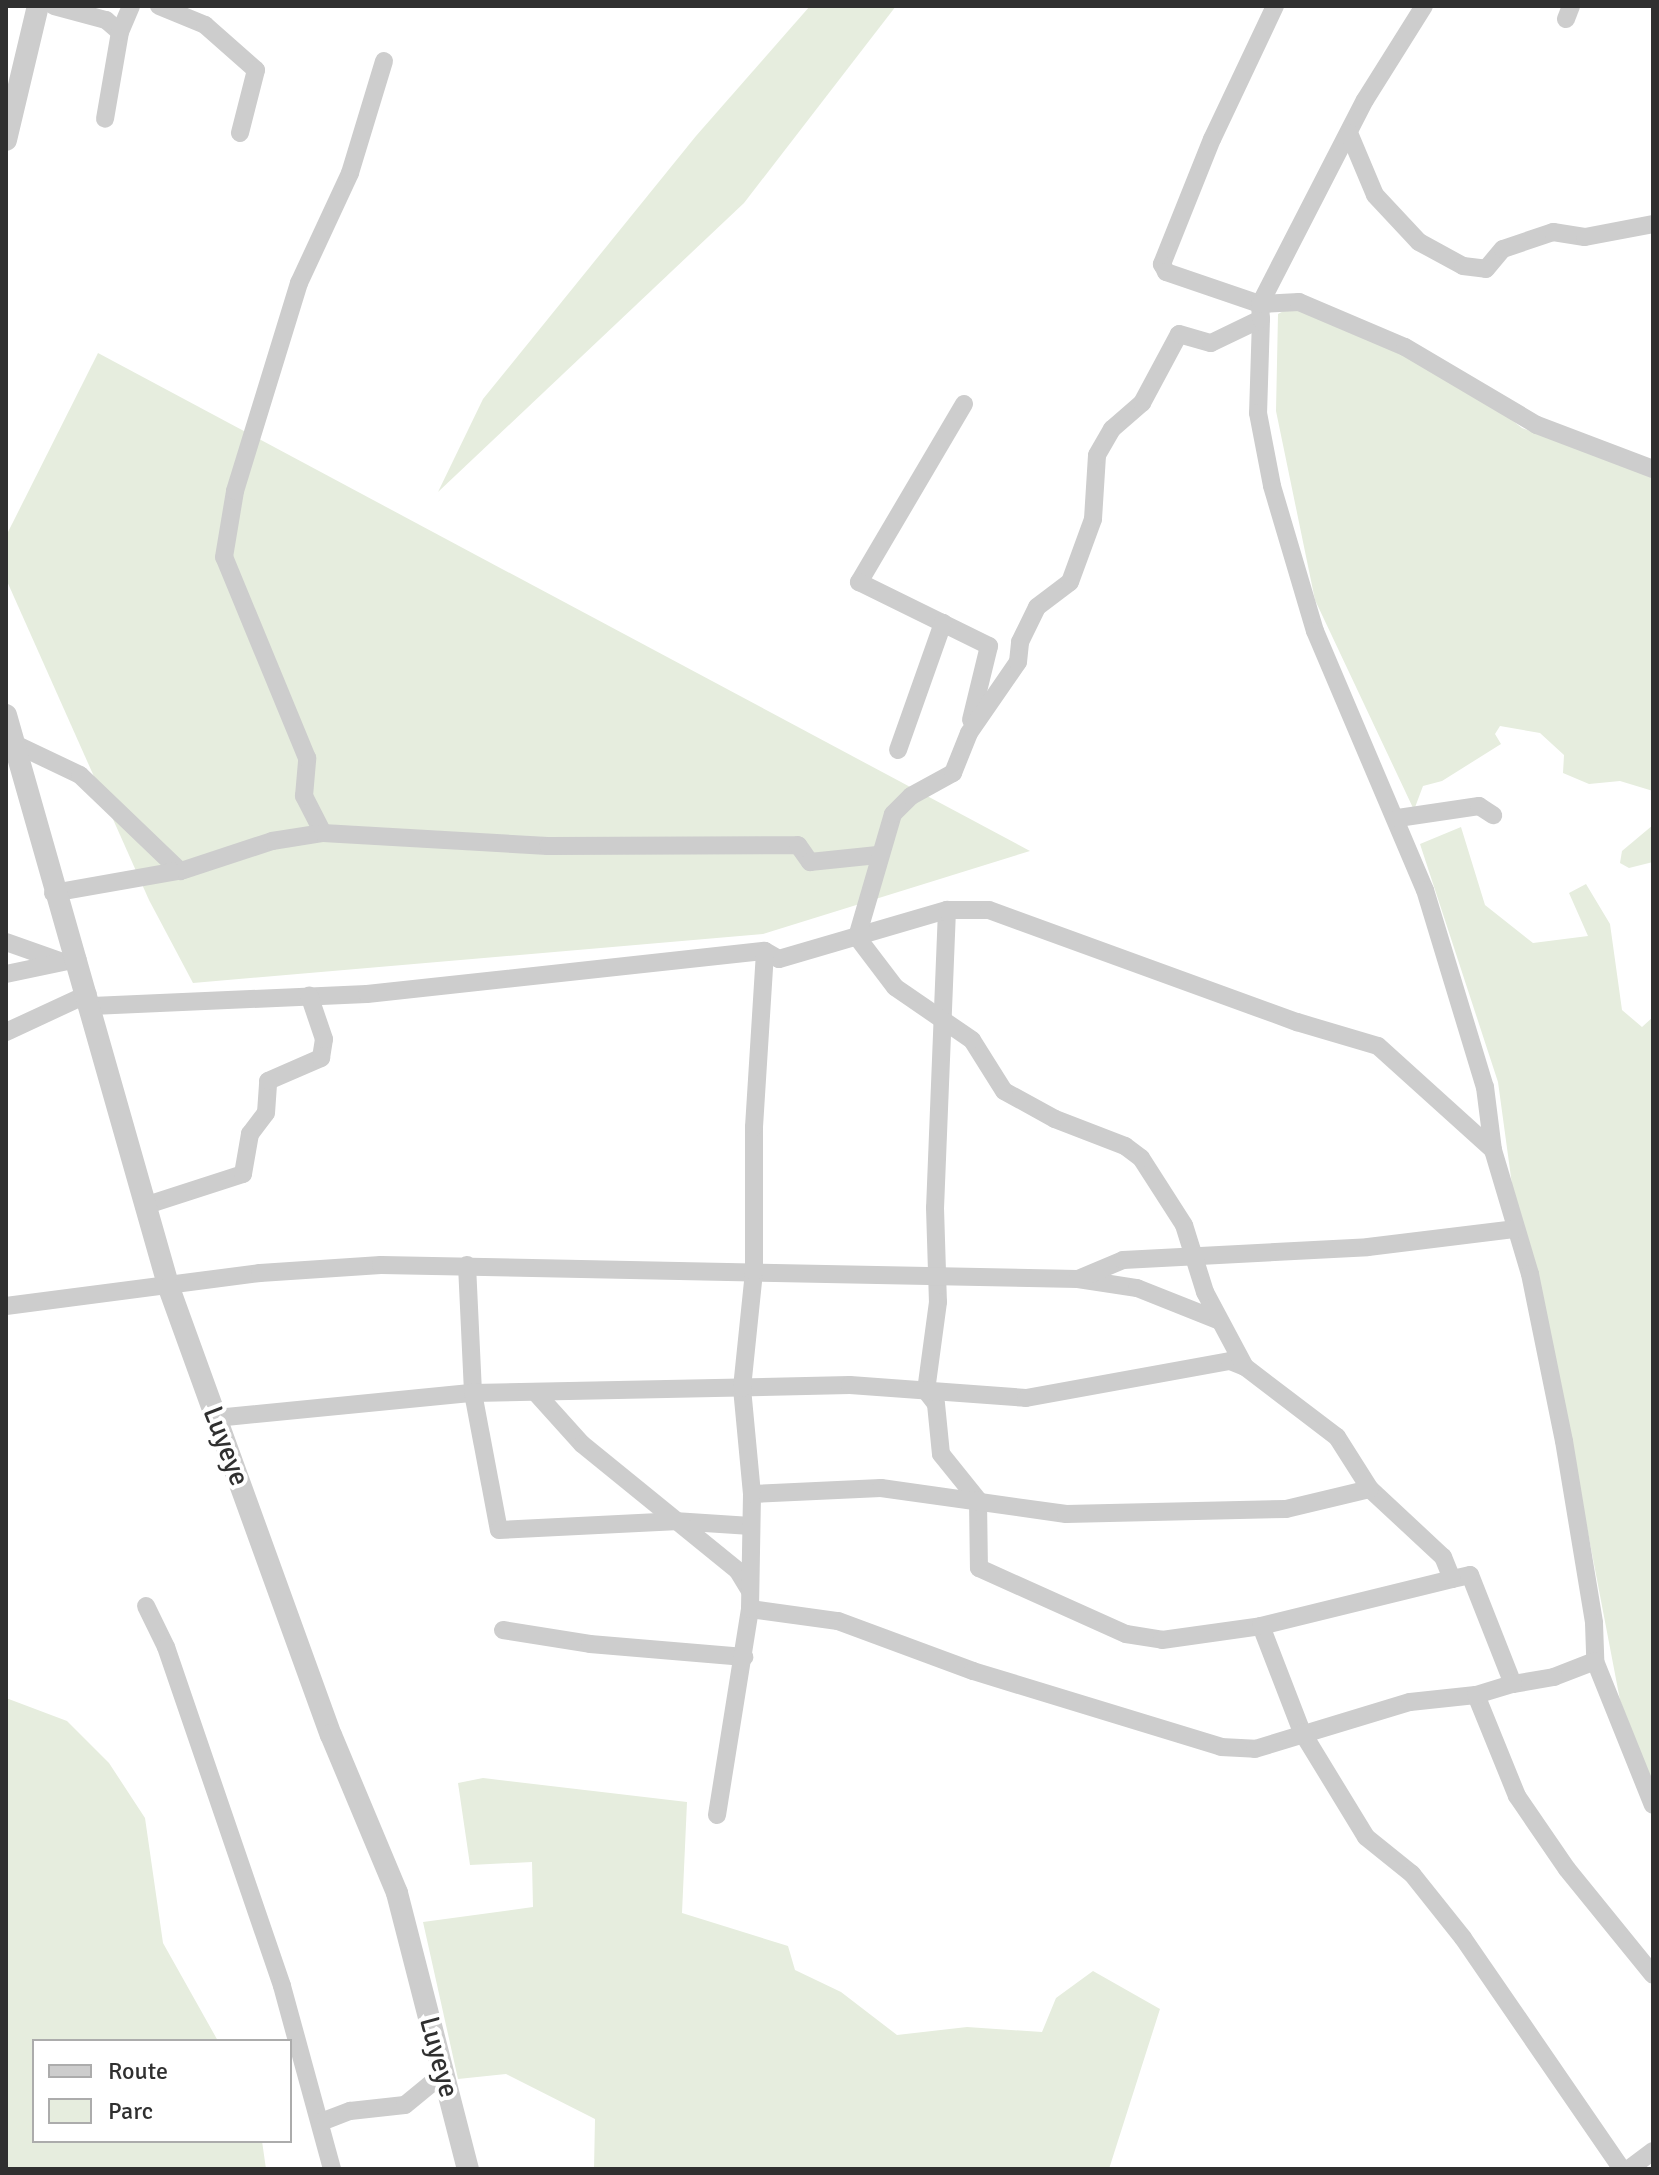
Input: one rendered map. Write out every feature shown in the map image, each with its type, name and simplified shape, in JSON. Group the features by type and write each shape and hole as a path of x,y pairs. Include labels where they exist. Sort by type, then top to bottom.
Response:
{"street":[{"path":"6,140 10,102 38,6"},
{"path":"54,6 106,20 120,32"},
{"path":"105,119 120,32 131,6"},
{"path":"159,6 205,25 256,70 240,133"},
{"path":"1261,311 1166,272 1162,264 1212,139 1275,6"},
{"path":"1424,6 1349,133 1261,311 1258,413 1272,486 1315,631 1398,818 1485,1087 1493,1150 1514,1229 1530,1274 1564,1441 1594,1623 1595,1661 1653,1805"},
{"path":"323,833 304,796 307,758 224,557 235,491 299,283 350,173 384,61"},
{"path":"1349,133 1375,195 1419,242 1463,266 1486,269 1503,249 1553,232 1585,237 1653,224"},
{"path":"969,733 1018,662 1020,642 1037,607 1074,576 1093,519 1097,455 1112,429 1142,403 1179,334 1211,343 1261,311 1294,301 1405,347 1537,425 1653,469"},
{"path":"964,404 859,582 992,650 969,733 950,777 899,806 878,855 857,937 886,980 972,1040 1004,1091 1141,1158 1184,1225 1220,1322 1245,1367"},
{"path":"898,750 943,623"},
{"name":"Luyeye","path":"6,715 69,960 90,1000 144,1206 169,1288 331,1735 397,1893 468,2169"},
{"path":"13,743 80,775 180,871"},
{"path":"1398,818 1479,806 1493,815"},
{"path":"53,893 180,871 272,841 323,833 548,846 798,845 810,862 878,855"},
{"path":"6,1032 90,1000 367,994 765,951 779,959 947,910 1008,914 1046,933 1378,1046 1493,1150"},
{"path":"947,910 941,1020 938,1302 926,1391 936,1404 941,1454 978,1500 979,1568 1126,1634 1162,1640 1261,1626 1470,1575 1513,1684"},
{"path":"6,942 69,960"},
{"path":"717,1815 751,1601 752,1494 742,1388 754,1271 754,1127 765,951"},
{"path":"6,974 69,960"},
{"path":"144,1206 243,1174 250,1134 266,1113 268,1081 321,1058 324,1039 309,995"},
{"path":"1078,1279 1123,1260 1368,1247 1514,1229"},
{"path":"467,1265 473,1393 499,1530 674,1521 751,1526"},
{"path":"6,1306 169,1288 260,1273 467,1265 1078,1279 1137,1288 1220,1322"},
{"path":"216,1418 473,1393 850,1385 1026,1398 1230,1361 1245,1367 1337,1437 1370,1489 1443,1557 1452,1579"},
{"path":"536,1393 582,1444 738,1571 751,1601"},
{"path":"752,1494 881,1488 1066,1514 1286,1509 1370,1489"},
{"path":"751,1601 838,1621 973,1671 1221,1747 1255,1749 1302,1732 1410,1702 1476,1695 1554,1677 1595,1661"},
{"path":"146,1606 211,1775 282,1986 332,2169"},
{"path":"1261,1626 1302,1732 1366,1837 1412,1874 1463,1938 1622,2169"},
{"path":"503,1630 590,1644 744,1657"},
{"path":"1476,1695 1517,1796 1567,1869 1653,1975"},
{"path":"321,2122 350,2111 405,2105 444,2073"},
{"path":"1629,2169 1653,2151"}],"green space":[{"path":"810,6 896,6 744,203 438,492 483,399 696,136"},
{"path":"1299,303 1474,390 1522,428 1653,475 1653,791 1620,781 1589,784 1563,773 1564,755 1540,733 1500,726 1495,734 1501,744 1442,781 1423,786 1414,810 1315,600 1276,411 1278,314"},
{"path":"98,353 1030,851 763,934 193,983 149,900 6,579 6,536"},
{"path":"1653,825 1653,862 1629,868 1620,863 1622,851"},
{"path":"1461,827 1485,905 1533,943 1588,936 1569,893 1586,884 1610,924 1622,1010 1642,1027 1653,1017 1653,1787 1620,1700 1558,1376 1516,1214 1498,1082 1420,844"},
{"path":"6,1698 67,1721 109,1763 145,1818 163,1943 217,2039 32,2039 32,2143 262,2143 266,2169 6,2169"},
{"path":"483,1778 687,1802 682,1913 788,1946 795,1970 841,1992 897,2035 967,2027 1042,2032 1056,1998 1093,1971 1160,2009 1109,2169 594,2169 595,2119 506,2074 458,2079 423,1922 533,1907 532,1862 470,1865 458,1783"}]}
